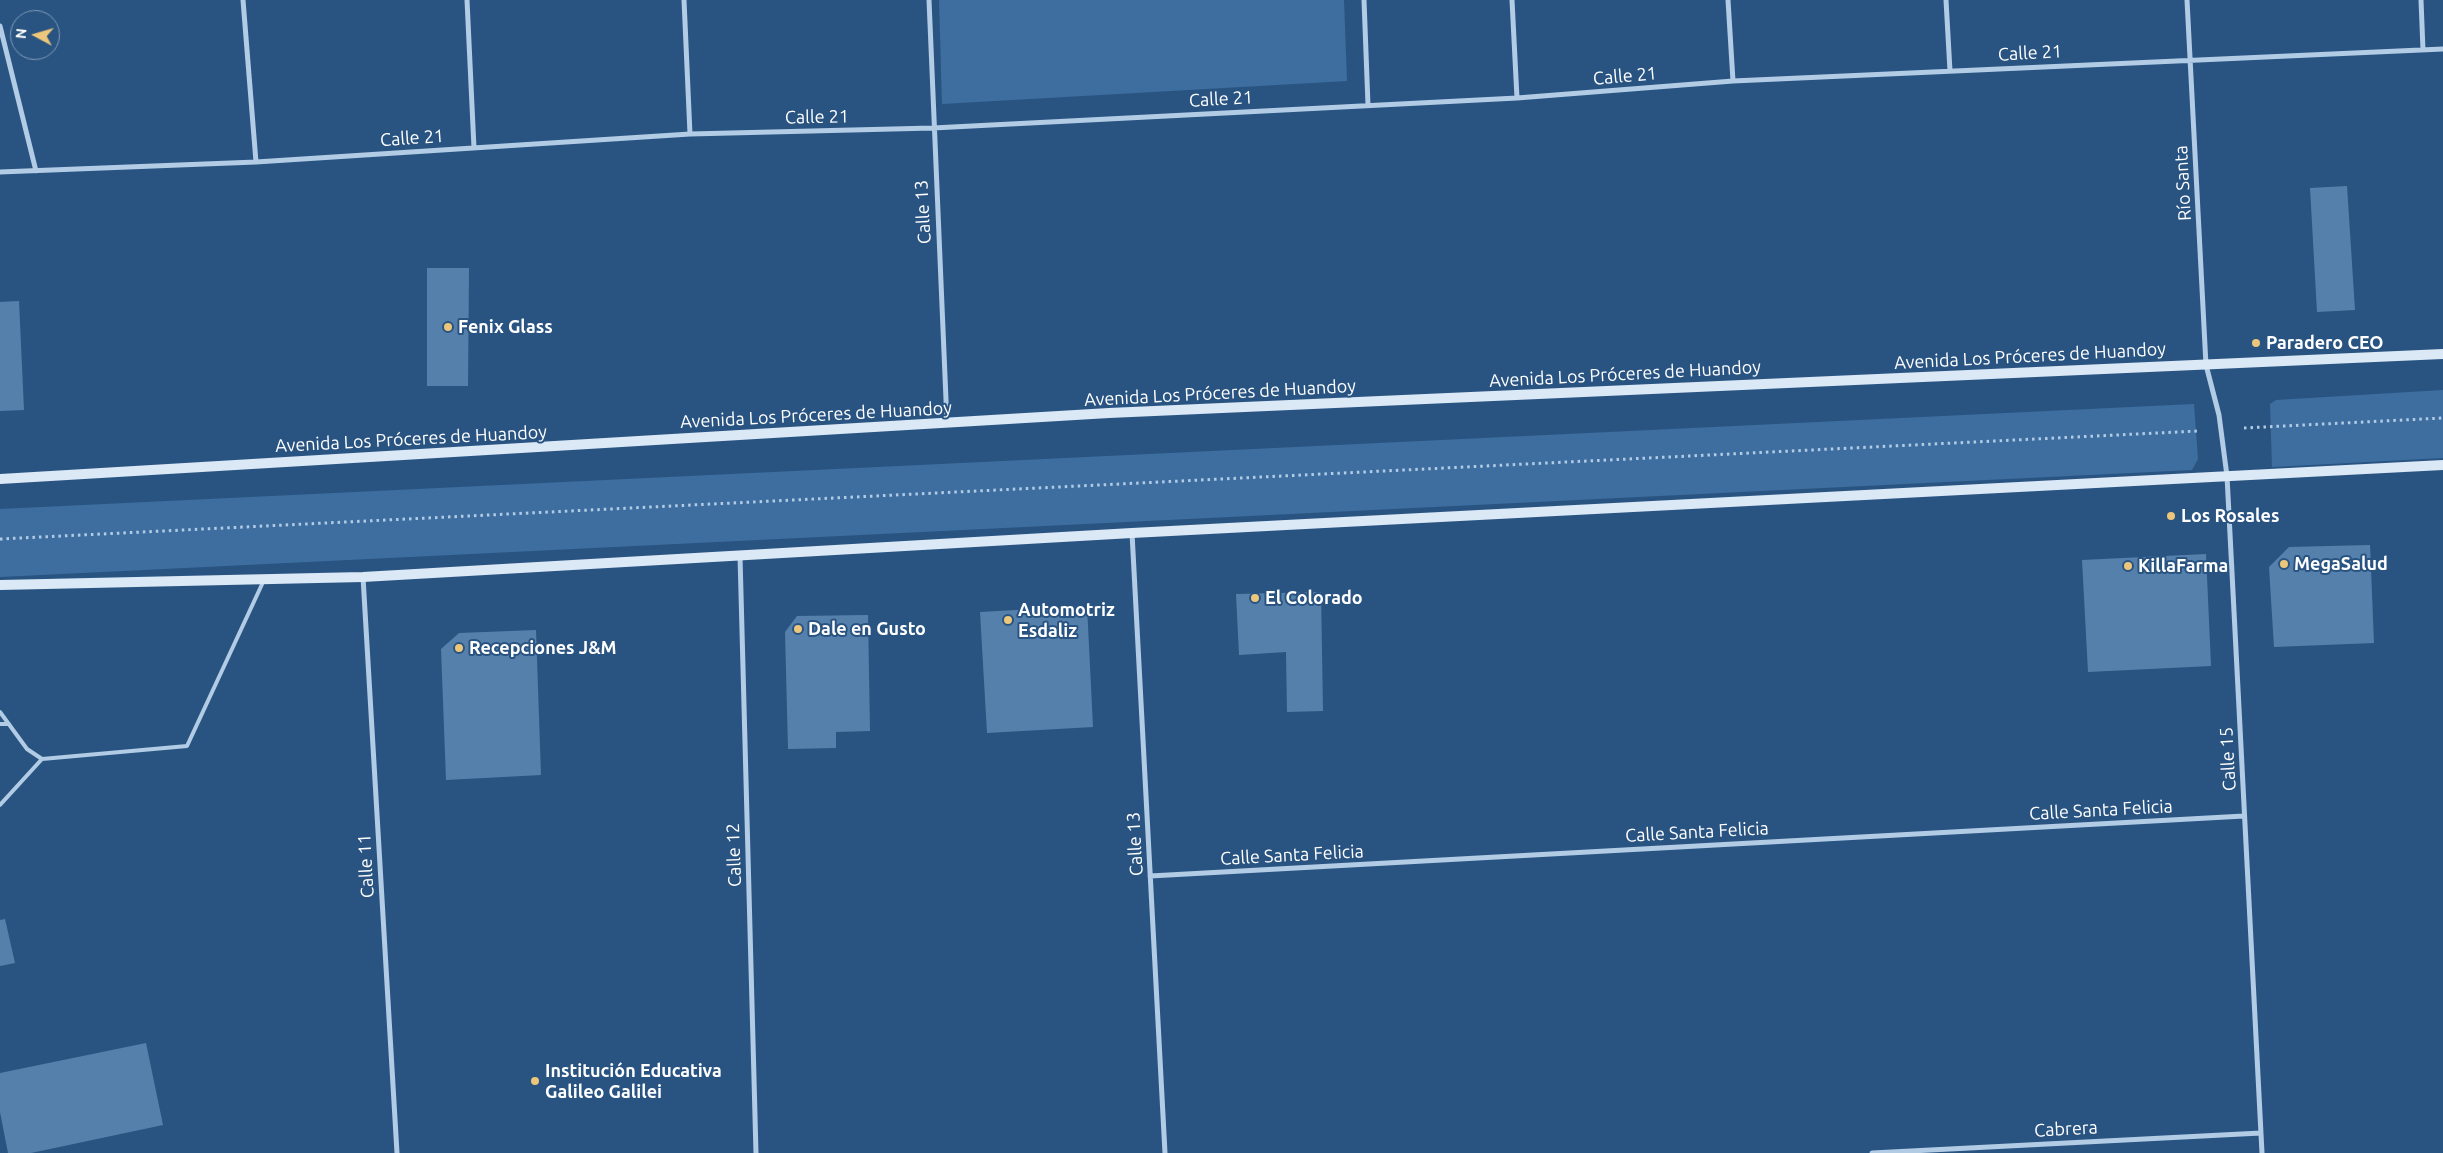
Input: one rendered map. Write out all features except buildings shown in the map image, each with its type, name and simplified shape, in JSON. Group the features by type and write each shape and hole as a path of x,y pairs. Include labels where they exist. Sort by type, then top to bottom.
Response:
{"main road":[{"name":"Avenida Los Próceres de Huandoy","path":"0,479 1119,413 2443,354"},
{"path":"0,585 363,576 1132,533 2443,465"}],"street":[{"path":"243,0 256,162"},
{"path":"467,0 474,148"},
{"path":"684,0 690,134"},
{"name":"Calle 13","path":"929,0 947,423"},
{"path":"1364,0 1368,105"},
{"path":"1512,0 1517,98"},
{"path":"1728,0 1733,81"},
{"path":"1946,0 1950,71"},
{"name":"Río Santa","path":"2187,0 2206,365"},
{"path":"2421,0 2423,50"},
{"path":"0,26 36,171"},
{"name":"Calle 21","path":"0,172 256,162 690,134 933,128 1517,98 1733,81 2443,49"},
{"name":"Calle 15","path":"2206,365 2221,430 2227,476 2262,1153"},
{"name":"Calle 13","path":"1132,533 1166,1153"},
{"name":"Calle 12","path":"740,556 756,1153"},
{"name":"Calle 11","path":"363,576 397,1153"},
{"name":"Calle Santa Felicia","path":"1150,876 2244,816"},
{"name":"Cabrera","path":"1872,1153 2261,1133"},
{"path":"1992,1146 1992,1153"}],"lane":[{"path":"0,712 27,749 42,759 187,746 197,728 264,579"},
{"path":"0,724 9,724"},
{"path":"0,805 42,759"}],"path":[{"path":"0,539 2443,418"}],"shaded area":[{"path":"939,0 1344,0 1347,81 942,104"},
{"path":"2443,390 2443,458 2272,467 2270,404 2276,400"},
{"path":"2194,404 2198,459 2192,470 0,577 0,509"}],"place":[{"name":"Fenix Glass","path":"448,327"},
{"name":"Paradero CEO","path":"2256,343"},
{"name":"Los Rosales","path":"2171,516"},
{"name":"MegaSalud","path":"2284,564"},
{"name":"KillaFarma","path":"2128,566"},
{"name":"El Colorado","path":"1255,598"},
{"name":"Automotriz Esdaliz","path":"1008,620"},
{"name":"Dale en Gusto","path":"798,629"},
{"name":"Recepciones J&M","path":"459,648"},
{"name":"Institución Educativa Galileo Galilei","path":"535,1081"}]}
